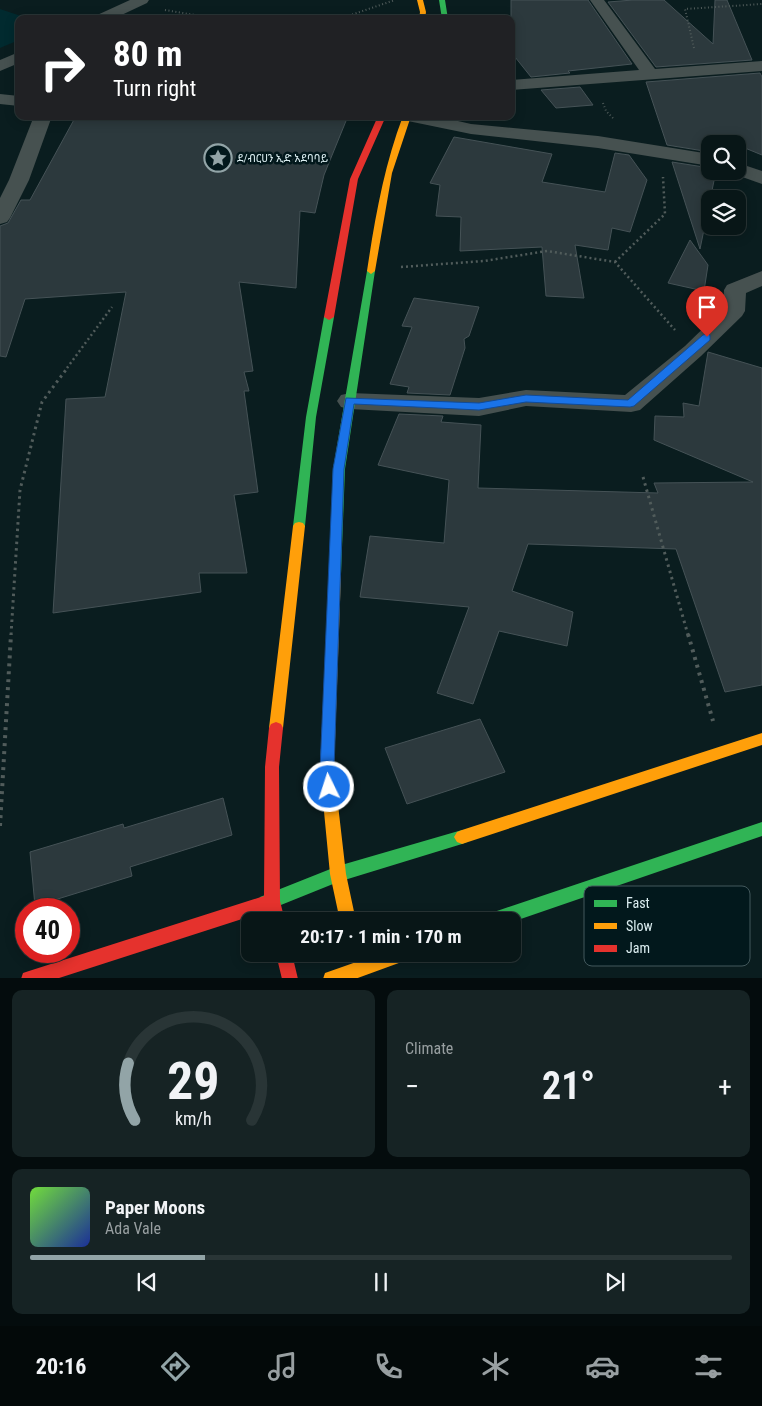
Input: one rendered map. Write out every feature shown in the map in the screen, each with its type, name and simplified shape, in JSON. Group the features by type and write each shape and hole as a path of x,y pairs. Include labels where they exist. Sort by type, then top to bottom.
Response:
{"main road":[{"path":"420,0 423,15"},
{"path":"442,0 444,15"},
{"path":"275,912 272,901 272,767 311,417 354,179 380,120"},
{"path":"346,912 338,874 327,770 339,469 385,182 394,147 406,120"},
{"path":"29,978 272,901 338,874 450,841 762,740"},
{"path":"594,886 762,829"},
{"path":"518,912 584,889"},
{"path":"286,962 290,978"},
{"path":"331,978 357,966 372,962"}],"street":[{"path":"597,0 650,74"},
{"path":"108,15 136,2"},
{"path":"0,66 15,59"},
{"path":"515,85 762,66"},
{"path":"0,100 15,100"},
{"path":"0,218 19,180 41,120"},
{"path":"427,120 471,129 648,149 701,158"},
{"path":"746,172 762,178"},
{"path":"350,400 479,407 526,398 630,404 693,351 734,311 735,290 762,278"}],"path":[{"path":"351,15 395,0"},
{"path":"755,0 758,4"},
{"path":"136,2 199,15"},
{"path":"700,70 685,9 762,4"},
{"path":"594,79 606,111 648,149 663,174 665,214 615,262"},
{"path":"370,269 484,261 547,251 615,262 693,351"},
{"path":"0,826 20,490 42,402 112,307"},
{"path":"643,477 722,752"}],"shaded area":[{"path":"0,9 18,15 15,15 15,42 0,48"}],"building":[{"path":"511,0 588,0 632,64 531,77 515,57 515,15 511,15"},
{"path":"664,0 713,44 715,0 727,0 752,60 656,67 608,2"},
{"path":"760,73 762,77 762,155 746,148 746,135 701,135 701,151 667,145 646,82"},
{"path":"580,87 593,105 556,108 541,90"},
{"path":"74,120 346,120 324,175 315,213 300,211 296,288 239,282 253,371 244,372 249,391 244,391 258,492 234,495 247,573 199,573 201,592 53,613 66,399 105,397 126,292 25,299 6,357 0,356 0,226 8,223 21,200 30,200"},
{"path":"454,137 552,154 542,182 605,192 615,153 629,155 647,180 630,232 612,228 608,250 575,245 584,298 546,296 542,247 460,251 461,217 436,216 440,185 430,183"},
{"path":"672,162 701,167 701,180 714,180 712,190 701,190 701,235 703,235 700,249"},
{"path":"690,240 708,265 704,291 668,283"},
{"path":"414,298 479,307 469,336 464,339 465,348 450,395 407,393 409,387 390,384 412,327 402,326"},
{"path":"708,352 762,368 762,685 725,692 676,549 528,544 512,591 573,612 567,646 499,631 473,704 437,693 469,607 360,597 370,536 444,543 449,480 378,465 399,414 443,416 441,422 481,425 478,488 658,493 654,483 753,482 654,440 655,416 684,417 683,403 699,406"},
{"path":"480,719 505,772 407,804 385,748"},
{"path":"223,798 232,835 130,867 132,876 61,898 34,898 30,852 123,824 124,828"}],"traffic: fast":[{"path":"442,0 444,15"},
{"path":"335,574 339,469 371,271"},
{"path":"299,526 311,417 329,317"},
{"path":"594,886 762,829"},
{"path":"266,903 338,874 462,837"},
{"path":"518,912 584,889"}],"traffic: slow":[{"path":"420,0 423,15"},
{"path":"371,271 388,173 406,120"},
{"path":"276,728 299,526"},
{"path":"335,574 327,770 338,874 346,912"},
{"path":"462,837 762,739"},
{"path":"334,978 379,962"}],"traffic: jam":[{"path":"329,317 354,179 380,120"},
{"path":"275,912 272,901 272,767 276,728"},
{"path":"32,978 266,903"},
{"path":"286,962 290,978"}],"place":[{"name":"ደ/ብርሀን ኢድ አደባባይ","path":"218,158"}],"route":[{"path":"329,787 327,770 339,469 350,400 479,407 526,398 630,404 707,337"}]}
